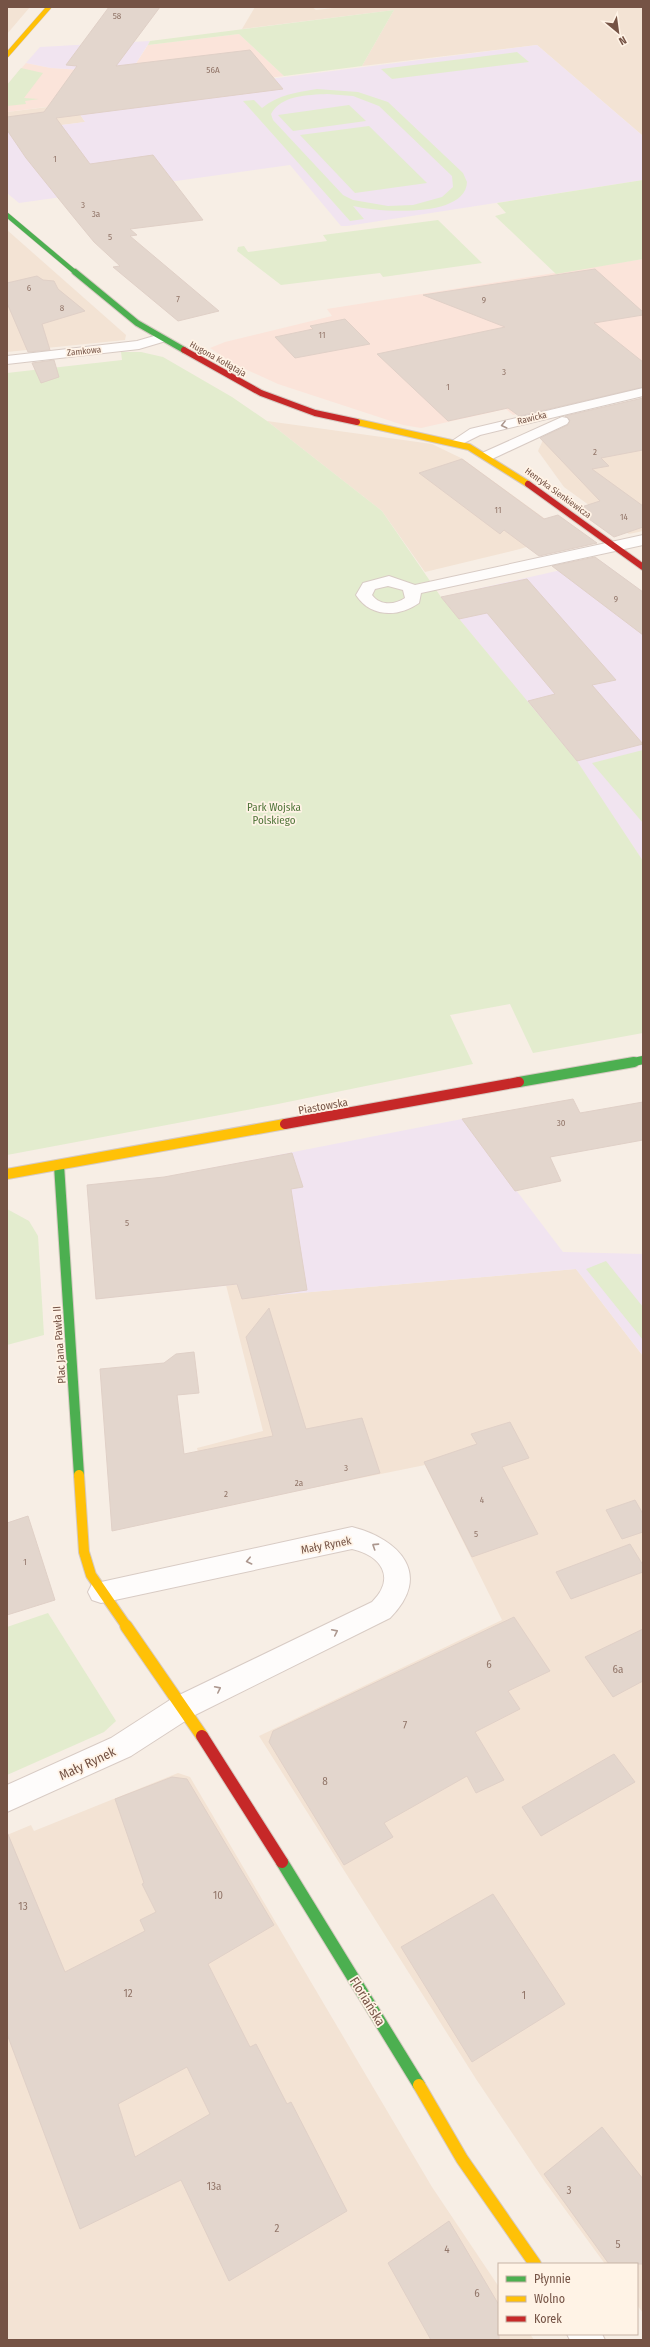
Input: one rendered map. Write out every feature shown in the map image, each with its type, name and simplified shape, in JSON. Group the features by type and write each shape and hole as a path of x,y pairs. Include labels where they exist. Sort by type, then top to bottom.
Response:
{"main road":[{"path":"7,55 49,7"},
{"name":"Hugona Kołłątaja","path":"7,215 107,300 161,338 229,377 288,403 315,413 456,443"},
{"name":"Henryka Sienkiewicza","path":"456,443 487,456 643,567"},
{"name":"Piastowska","path":"7,1174 643,1060"},
{"name":"Plac Jana Pawła II","path":"59,1165 84,1552 91,1574 101,1592"},
{"path":"101,1592 183,1707"},
{"name":"Floriańska","path":"183,1707 382,2022 462,2158 534,2263"}],"street":[{"name":"Zamkowa","path":"7,360 139,345 161,338"},
{"name":"Rawicka","path":"456,443 475,432 643,392"},
{"name":"Rawicka","path":"487,456 610,399"},
{"path":"413,590 643,540"},
{"name":"Mały Rynek","path":"7,1800 121,1747 183,1707 381,1610 394,1596 398,1578 392,1559 366,1540 352,1538 101,1592"}],"shaded area":[{"path":"7,7 30,7 7,34"},
{"path":"255,7 312,7 316,10 342,7 643,7 643,136 537,45 362,66 394,10 242,29"},
{"path":"239,34 284,76 7,112 7,85 26,63 51,68 130,73 148,45"},
{"path":"150,41 130,73 51,68 26,63 40,47"},
{"path":"537,45 643,136 643,180 347,226 341,226 290,165 19,203 7,193 7,132 85,122 73,104"},
{"path":"73,104 85,122 7,132 7,112"},
{"path":"7,230 126,335 125,340 7,352"},
{"path":"643,259 643,385 513,415 506,409 421,428 403,425 278,384 234,364 210,348 225,342 332,316 327,309"},
{"path":"643,402 643,531 629,534 564,487 538,451 543,440"},
{"path":"267,421 432,444 463,459 566,534 520,549 425,572 382,511"},
{"path":"601,561 643,592 643,861 576,761 441,597"},
{"path":"462,1119 563,1252 643,1254 643,1356 576,1269 265,1296 260,1282 96,1299 87,1185 160,1178"},
{"path":"576,1269 643,1356 643,2313 638,2306 638,2263 604,2263 545,2182 476,2079 259,1736 502,1620 425,1465 213,1508 197,1448 263,1431 226,1285 261,1282 265,1296"},
{"path":"178,1773 190,1777 432,2187 498,2286 498,2335 531,2335 534,2340 7,2340 7,1835 31,1825 34,1831"}],"green space":[{"path":"394,10 362,66 284,76 239,34 148,45 150,41"},
{"path":"517,52 529,62 392,79 381,69"},
{"path":"21,68 43,73 24,98 39,99 25,101 26,104 7,106 7,85"},
{"path":"317,89 358,92 388,102 463,173 467,182 463,194 452,202 437,207 419,210 381,210 353,206 364,219 350,221 243,101 254,100 262,108 281,97","holes":["327,94 353,96 379,106 452,176 453,187 442,197 413,205 388,206 353,200 343,195 273,120 271,114 281,103 296,97"]},
{"path":"349,105 366,121 293,131 278,115"},
{"path":"369,126 427,183 355,193 300,135"},
{"path":"643,180 643,259 556,274 495,216 506,213 497,203"},
{"path":"438,220 482,263 383,277 380,273 281,285 237,251 238,247 244,246 248,252 327,241 323,235"},
{"name":"Park Wojska Polskiego","path":"121,352 141,352 163,357 232,397 267,421 382,511 441,597 577,761 643,861 643,1033 533,1053 510,1004 450,1015 473,1064 273,1105 7,1155 7,373 122,360"},
{"path":"643,750 643,823 592,763"},
{"path":"7,1209 29,1221 38,1236 44,1335 7,1345"},
{"path":"606,1261 643,1307 643,1340 586,1269"},
{"path":"48,1613 116,1721 104,1732 7,1775 7,1627"}],"building":[{"path":"109,7 160,7 116,66 250,50 283,89 56,118 90,164 153,155 203,220 130,229 137,235 130,236 219,311 178,321 113,267 120,266 94,242 26,158 7,130 7,117 44,112 77,66 66,65"},
{"path":"595,269 643,312 643,315 594,323 643,362 643,387 519,416 508,408 448,421 377,354 505,327 423,295"},
{"path":"37,276 43,280 54,281 58,289 85,311 42,324 50,350 28,352 7,303 7,283"},
{"path":"345,319 370,344 295,358 275,337 313,329 310,326"},
{"path":"54,360 59,377 41,383 32,363"},
{"path":"643,398 643,450 601,458 609,466 592,469 643,506 643,527 614,537 575,509 600,501 540,438 568,425 570,420 565,416"},
{"path":"462,459 544,519 558,515 597,543 539,556 504,530 500,534 419,473"},
{"path":"595,557 643,592 643,635 552,566"},
{"path":"527,579 616,680 592,685 643,744 577,761 528,701 555,694 487,613 459,619 441,597"},
{"path":"573,1099 580,1113 643,1102 643,1140 550,1157 561,1181 515,1191 462,1119"},
{"path":"292,1153 303,1187 291,1189 307,1290 242,1299 237,1284 96,1299 87,1185 164,1177"},
{"path":"269,1308 306,1429 362,1418 380,1473 112,1531 100,1369 164,1363 176,1354 194,1352 199,1393 177,1395 184,1454 273,1436 246,1337"},
{"path":"510,1422 529,1458 502,1467 538,1534 472,1557 424,1462 477,1444 471,1434"},
{"path":"635,1500 643,1514 643,1532 622,1539 606,1510"},
{"path":"28,1516 55,1600 7,1615 7,1523"},
{"path":"630,1544 643,1565 643,1572 571,1599 556,1572"},
{"path":"514,1617 550,1671 508,1691 520,1709 475,1732 504,1780 476,1793 467,1776 384,1823 393,1837 344,1865 269,1742 273,1731"},
{"path":"643,1629 643,1681 613,1697 585,1657"},
{"path":"614,1754 635,1782 541,1836 522,1807"},
{"path":"172,1777 187,1779 274,1925 208,1964 250,2047 256,2044 287,2104 291,2102 347,2211 229,2281 181,2180 80,2229 7,2034 7,1832 65,1972 145,1931 140,1920 156,1912 142,1884 144,1883 115,1799","holes":["187,2067 210,2114 135,2157 118,2104"]},
{"path":"493,1894 565,2004 472,2062 401,1947"},
{"path":"602,2127 643,2179 643,2264 608,2263 544,2174"},
{"path":"449,2221 498,2303 499,2340 431,2340 388,2263"}],"traffic: fast":[{"path":"7,215 137,323 184,350"},
{"path":"519,1082 643,1060"},
{"path":"59,1165 79,1475"},
{"path":"282,1862 419,2085"}],"traffic: slow":[{"path":"7,55 49,7"},
{"path":"357,422 469,447 528,484"},
{"path":"7,1174 285,1124"},
{"path":"79,1475 84,1552 91,1575 202,1736"},
{"path":"419,2085 462,2159 534,2263"}],"traffic: jam":[{"path":"184,350 261,393 315,413 357,422"},
{"path":"528,484 643,567"},
{"path":"285,1124 519,1082"},
{"path":"202,1736 282,1862"}]}
